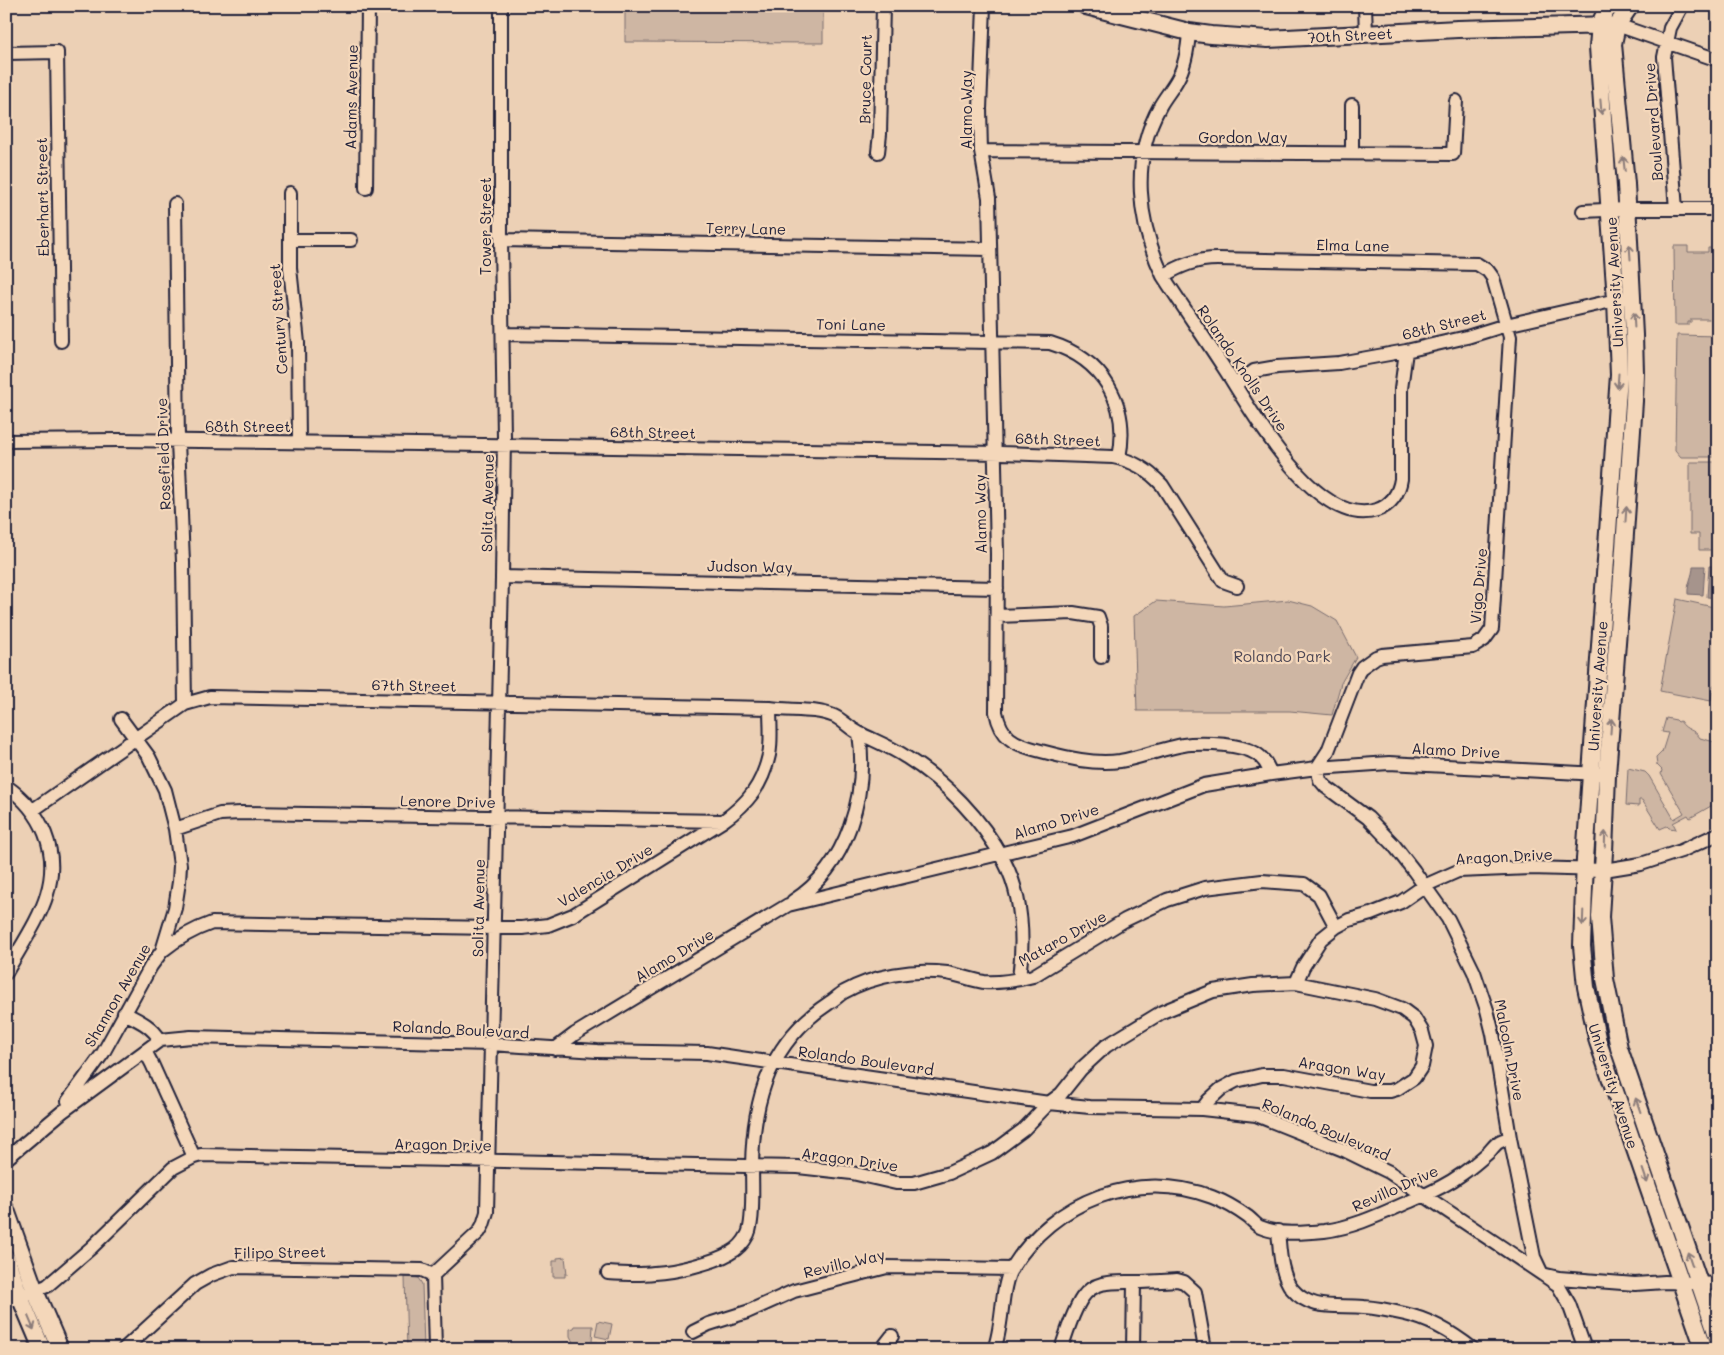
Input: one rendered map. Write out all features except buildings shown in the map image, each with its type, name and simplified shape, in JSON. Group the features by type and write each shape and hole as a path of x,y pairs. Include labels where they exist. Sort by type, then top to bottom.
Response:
{"main road":[{"name":"70th Street","path":"1086,6 1188,32 1268,39 1600,24 1617,25"},
{"name":"University Avenue","path":"1608,6 1600,24 1598,47 1616,300 1619,375 1606,562 1599,774 1604,870 1600,917 1604,970 1618,1048 1718,1338"},
{"name":"University Avenue","path":"1630,6 1617,25 1613,44 1626,184 1632,296 1634,401 1623,563 1599,774 1585,870 1582,946 1586,987 1598,1042 1704,1349"},
{"path":"1606,562 1623,563"},
{"path":"6,1210 20,1297 60,1349"},
{"path":"6,1258 42,1349"}],"street":[{"name":"Adams Avenue","path":"366,188 368,6"},
{"name":"Tower Street","path":"501,6 501,240 504,446"},
{"name":"Bruce Court","path":"878,152 883,6"},
{"name":"Alamo Way","path":"984,6 980,109 981,151 989,198 997,588 996,712 998,720 1005,734 1017,745 1071,759 1120,761 1192,744 1221,745 1254,752 1266,762 1271,774"},
{"path":"1365,6 1366,34"},
{"name":"Boulevard Drive","path":"1676,209 1664,57 1670,28 1682,6"},
{"path":"1617,25 1718,60"},
{"name":"Rolando Knolls Drive","path":"1188,32 1187,51 1178,79 1158,110 1142,153 1142,210 1151,246 1163,276 1280,454 1316,492 1347,509 1363,512 1374,510 1390,502 1400,484 1401,389 1406,351"},
{"name":"Eberhart Street","path":"6,53 56,52 61,342"},
{"name":"Gordon Way","path":"981,151 1453,154 1456,102"},
{"path":"1352,105 1352,153"},
{"name":"Century Street","path":"290,194 290,268 298,343 300,442"},
{"name":"Rosefield Drive","path":"175,204 178,441 183,570 185,704"},
{"path":"1584,211 1627,209 1718,210"},
{"path":"290,240 351,240"},
{"name":"Terry Lane","path":"501,240 990,249"},
{"name":"Elma Lane","path":"1163,276 1178,267 1202,259 1477,264 1488,271 1493,278 1506,325"},
{"name":"68th Street","path":"1235,385 1254,371 1277,367 1339,363 1406,351 1467,337 1506,325 1632,296"},
{"name":"Vigo Drive","path":"1317,768 1328,751 1362,667 1382,655 1473,647 1484,640 1492,629 1510,337 1506,325"},
{"name":"Toni Lane","path":"503,334 1050,343 1070,351 1088,362 1106,382 1118,406 1122,427 1119,458"},
{"name":"68th Street","path":"6,441 300,442 994,453 1119,458 1130,461 1149,472 1162,485 1223,581 1237,586"},
{"name":"Solita Avenue","path":"433,1275 484,1226 487,1212 504,446"},
{"name":"Judson Way","path":"502,577 997,588"},
{"path":"997,616 1073,613 1098,617 1101,626 1101,657"},
{"name":"67th Street","path":"33,810 185,704 210,697 770,708 820,713 834,716 859,733 907,758 936,779 972,815 1000,854 1010,875 1019,912 1022,937 1019,980"},
{"name":"Valencia Drive","path":"162,952 180,937 212,923 522,928 548,925 573,915 723,821 742,807 757,788 769,755 770,708"},
{"name":"Shannon Avenue","path":"62,1112 103,1053 151,966 162,952 175,908 179,882 180,865 169,803 160,778 149,757 121,719"},
{"path":"788,904 808,890 823,873 836,856 849,829 860,787 861,759 859,733"},
{"name":"Alamo Drive","path":"555,1049 575,1034 788,904 1073,836 1204,786 1317,768 1389,763 1599,774"},
{"name":"Malcolm Drive","path":"1317,768 1320,780 1326,787 1368,818 1384,834 1414,871 1448,919 1474,972 1493,1034 1510,1138 1534,1257 1542,1274 1558,1285 1569,1304 1584,1349"},
{"path":"6,786 33,810 48,839 52,861 52,873 47,895 40,912 6,973"},
{"name":"Lenore Drive","path":"175,829 220,814 241,813 723,821"},
{"name":"Aragon Drive","path":"20,1297 47,1286 85,1254 173,1168 194,1157 201,1156 798,1167 852,1173 896,1183 914,1183 949,1173 992,1153 1022,1130 1049,1103 1061,1094 1081,1069 1106,1046 1162,1012 1214,991 1252,985 1296,983 1303,967 1321,939 1336,927 1349,920 1372,914 1401,902 1424,886 1458,871 1530,868 1604,870 1647,862 1681,851 1718,834"},
{"name":"Mataro Drive","path":"608,1273 644,1274 702,1263 724,1256 735,1250 744,1240 751,1228 753,1141 756,1115 763,1087 773,1063 796,1031 815,1012 843,993 868,981 896,974 922,972 949,974 984,982 1019,980 1033,976 1138,914 1167,900 1205,888 1262,881 1304,884 1319,895 1336,927"},
{"name":"Aragon Way","path":"1202,1109 1221,1089 1236,1082 1262,1075 1284,1075 1370,1091 1390,1091 1403,1086 1418,1072 1425,1053 1424,1038 1418,1024 1402,1008 1375,999 1296,983"},
{"path":"6,1159 62,1112 160,1040 154,1031 139,1020 124,1013"},
{"name":"Rolando Boulevard","path":"160,1040 193,1038 491,1044 555,1049 707,1053 1049,1103 1090,1107 1202,1109 1256,1115 1346,1151 1389,1172 1542,1274 1559,1278 1635,1284 1664,1282 1718,1284"},
{"path":"145,1051 194,1157"},
{"name":"Revillo Drive","path":"994,1349 1001,1329 1006,1285 1012,1269 1050,1224 1067,1212 1097,1197 1130,1188 1172,1187 1199,1193 1225,1203 1259,1226 1278,1231 1308,1232 1348,1226 1370,1220 1426,1195 1460,1176 1482,1159 1500,1141 1510,1138"},
{"path":"1278,1231 1285,1275 1292,1289 1301,1298 1308,1302 1327,1306 1362,1306 1408,1314 1443,1329 1473,1349"},
{"name":"Filipo Street","path":"124,1349 195,1284 211,1274 232,1267 422,1270 433,1275"},
{"name":"Revillo Way","path":"693,1332 708,1324 747,1312 794,1291 887,1267 1012,1269"},
{"path":"433,1275 435,1349"},
{"path":"1062,1349 1076,1308 1082,1297 1089,1290 1100,1284 1115,1281 1177,1280 1184,1282 1195,1292 1205,1349"},
{"path":"1133,1349 1134,1282"},
{"path":"885,1349 885,1345 892,1336"}],"green space":[{"path":"625,6 823,6 823,43 625,42"},
{"path":"1674,246 1688,246 1688,252 1708,252 1708,248 1718,248 1718,319 1691,319 1688,325 1675,325"},
{"path":"1677,335 1718,336 1718,457 1681,457 1675,450"},
{"path":"1690,462 1718,462 1718,550 1699,550 1699,534 1690,534"},
{"path":"1677,599 1718,608 1718,687 1713,686 1711,701 1660,691"},
{"name":"Rolando Park","path":"1288,600 1312,606 1337,621 1356,657 1341,683 1332,715 1290,711 1137,711 1134,616 1156,601 1224,606"},
{"path":"1666,718 1680,721 1700,738 1718,743 1718,802 1690,818 1688,815 1673,823 1676,829 1667,826 1660,829 1642,800 1639,800 1639,806 1626,805 1628,768 1645,772 1649,776 1674,819 1684,813 1661,774 1662,770 1657,765 1656,758 1662,752 1668,733 1662,732"},
{"path":"565,1257 567,1274 565,1274 565,1277 553,1277 553,1261 557,1261 557,1258"},
{"path":"405,1277 418,1278 422,1284 424,1349 407,1349"},
{"path":"598,1321 612,1324 609,1339 595,1336"},
{"path":"575,1326 593,1326 592,1342 598,1342 598,1349 444,1349 444,1346 573,1342 570,1336 570,1329"}],"shaded area":[{"path":"1693,566 1705,566 1703,595 1688,594"},
{"path":"1709,566 1718,566 1718,598 1707,597"}]}
